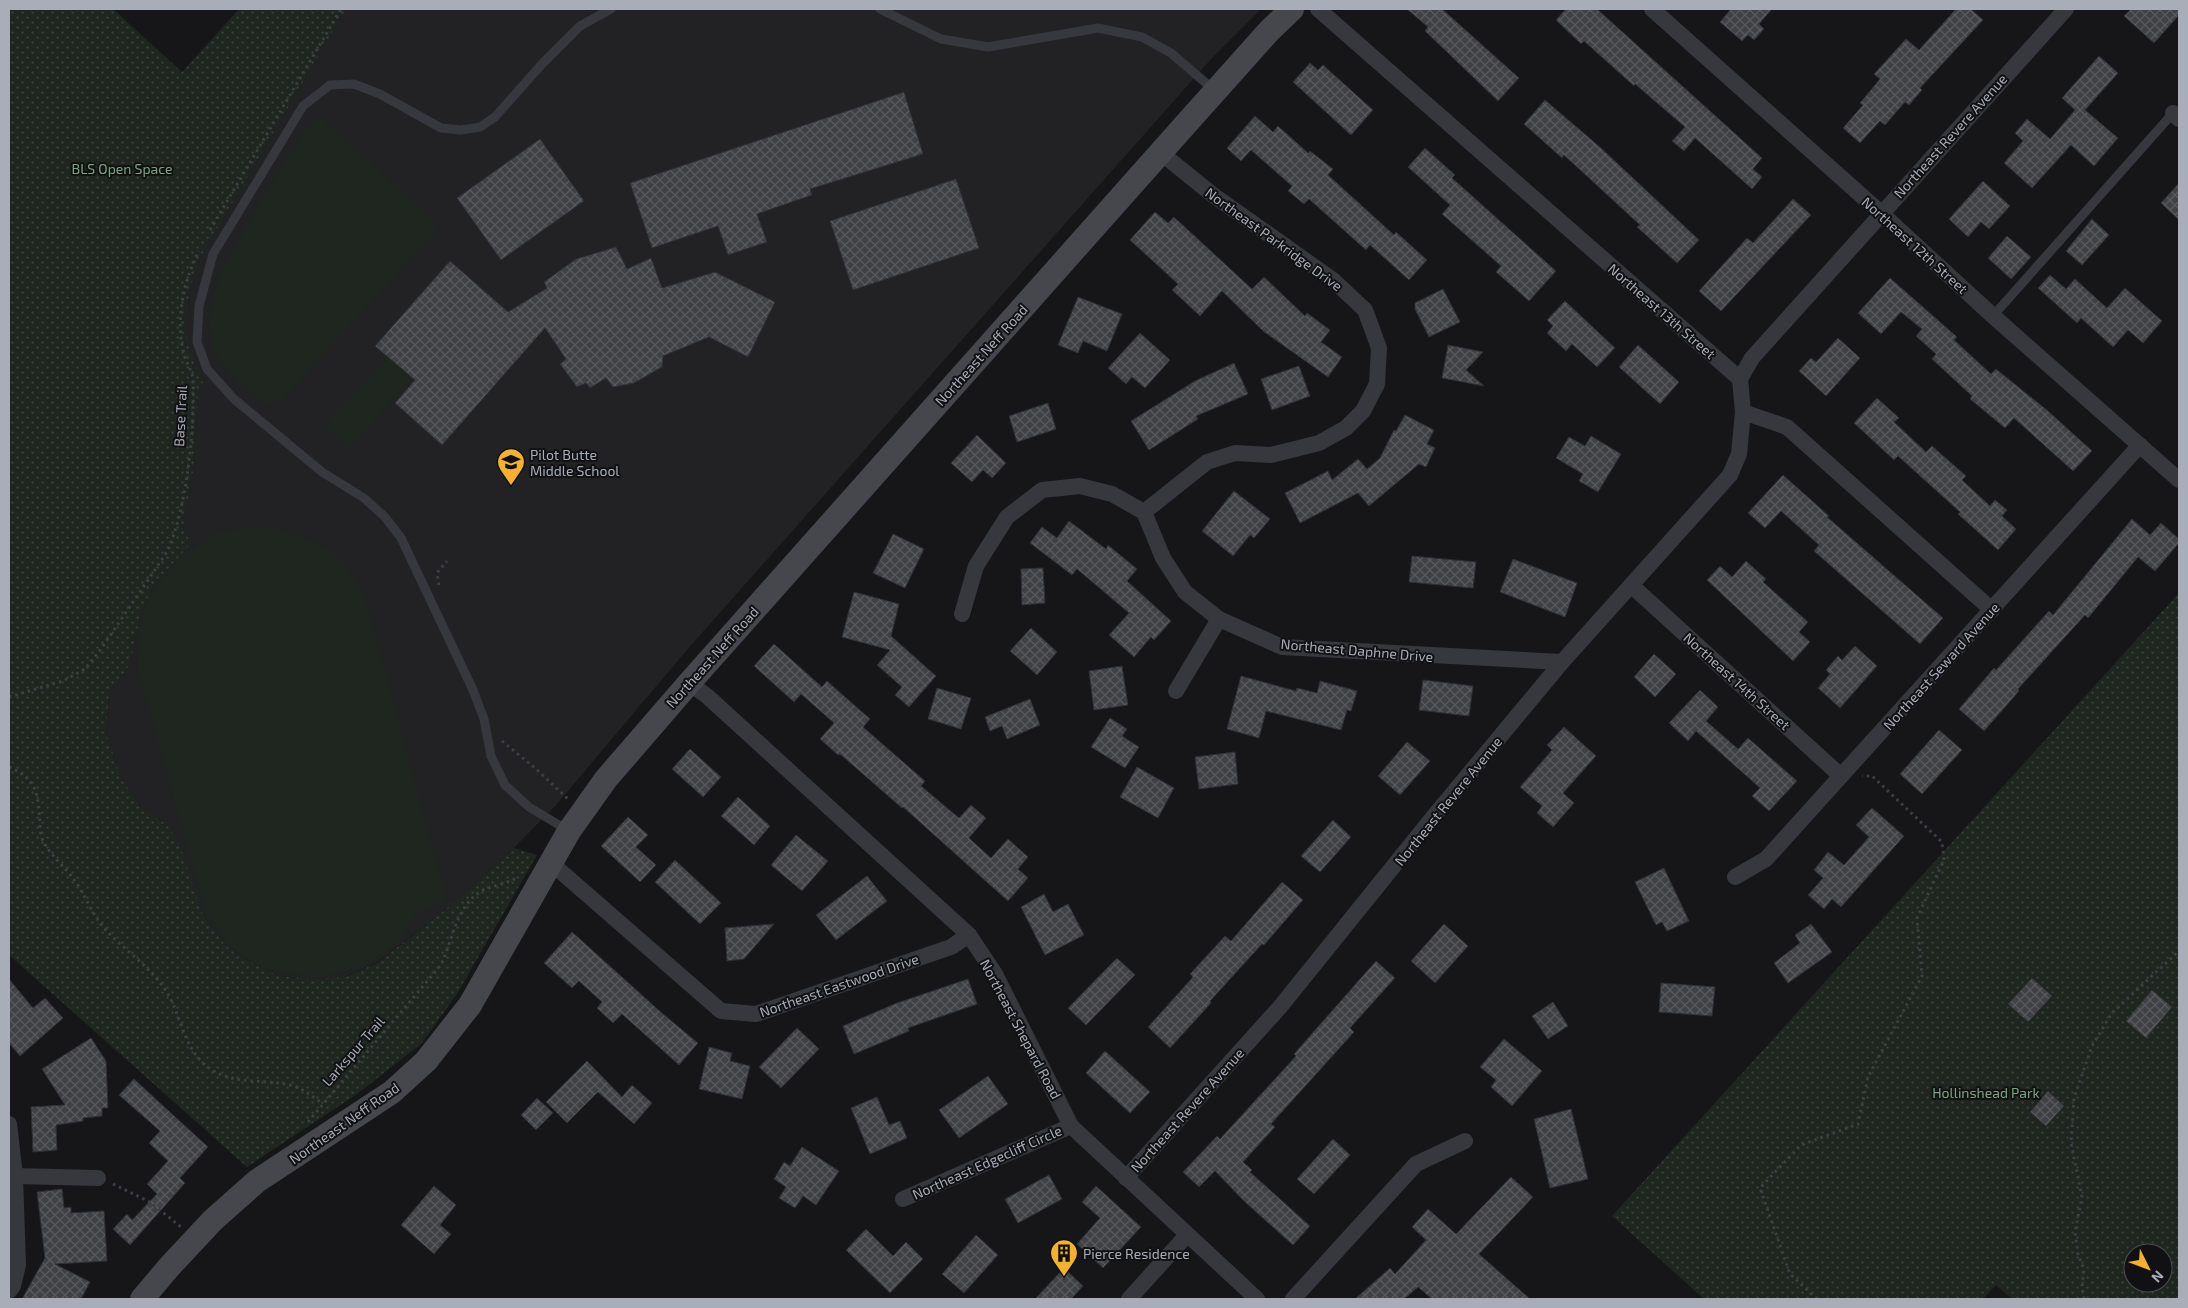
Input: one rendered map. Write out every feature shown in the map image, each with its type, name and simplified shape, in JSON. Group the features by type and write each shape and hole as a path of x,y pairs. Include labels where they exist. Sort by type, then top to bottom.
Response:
{"main road":[{"name":"Northeast Neff Road","path":"142,1299 213,1220 257,1181 392,1092 426,1061 470,1005 569,831 606,779 1161,152 1269,31 1292,9"}],"street":[{"name":"Northeast 13th Street","path":"1318,9 1740,379"},
{"name":"Northeast Revere Avenue","path":"1740,379 1752,358 2066,9"},
{"name":"Northeast 12th Street","path":"1662,12 1993,316 2179,480"},
{"name":"Northeast Parkridge Drive","path":"1144,512 1207,462 1235,453 1271,454 1319,443 1346,428 1363,411 1376,384 1380,348 1365,310 1333,280 1213,195 1161,152"},
{"path":"1740,379 1743,412 1787,427 1992,610"},
{"name":"Northeast Revere Avenue","path":"1126,1178 1280,1007 1434,816 1562,662 1730,475 1739,454 1743,412"},
{"name":"Northeast Seward Avenue","path":"1735,876 1766,859 2140,445"},
{"path":"962,614 976,566 1007,517 1042,490 1080,486 1112,494 1144,512"},
{"name":"Northeast Daphne Drive","path":"1144,512 1163,558 1185,592 1219,619 1282,647 1562,662"},
{"name":"Northeast 14th Street","path":"1632,586 1841,776"},
{"path":"1176,691 1219,619"},
{"name":"Northeast Shepard Road","path":"689,683 707,696 969,935 995,974 1071,1126 1257,1299"},
{"name":"Northeast Eastwood Drive","path":"551,863 721,1012 756,1014 950,947 969,935"},
{"path":"9,1124 15,1176 18,1265 13,1286 9,1290"},
{"name":"Northeast Edgecliff Circle","path":"903,1199 1071,1126"},
{"path":"1293,1299 1416,1164 1464,1142"},
{"path":"15,1176 98,1178"},
{"path":"1129,1299 1188,1235"}],"lane":[{"path":"569,831 529,807 505,785 491,756 484,719 473,690 401,538 385,517 364,498 322,472 234,398 207,369 196,342 199,306 213,254 302,106 330,85 354,84 380,94 441,128 462,130 480,126 495,117 542,64 580,26 611,9"},
{"path":"880,9 941,39 988,48 1098,28 1142,37 1171,53 1215,92"},
{"path":"1993,316 2176,116"}],"path":[{"path":"206,238 341,9"},
{"name":"Base Trail","path":"9,697 62,681 85,669 101,649 167,552 175,535 189,457 193,394 193,377 184,356 179,330 183,297 190,268 202,246"},
{"name":"Larkspur Trail","path":"9,767 24,774 32,783 38,795 40,831 43,842 76,881 103,927 164,987 173,1003 189,1046 201,1061 223,1076 238,1081 267,1082 291,1086 306,1092 322,1104 435,972 449,947 460,912 471,898 484,890 518,878 523,871"},
{"path":"1817,1299 1790,1274 1760,1188 1801,1145 1858,1124 1868,1077 1922,976 1917,918 1944,860 1942,842 1872,776 1841,776"},
{"path":"2084,1299 2082,1288 2084,1269 2078,1255 2074,1232 2082,1197 2071,1143 2074,1098 2092,1046 2112,1013 2179,951"},
{"path":"307,1123 322,1104"},
{"path":"98,1178 132,1191 150,1202 182,1228"}],"shaded area":[{"name":"Pilot Butte Middle School","path":"346,9 1261,9 1212,58 686,651 557,804 514,848 451,905 376,963 344,977 314,979 279,976 254,964 226,946 203,915 178,843 167,825 141,807 121,778 106,733 109,694 130,664 141,613 153,586 190,543 183,529 194,465 198,393 204,380 194,365 186,342 185,317 189,287 200,258"}],"green space":[{"name":"BLS Open Space","path":"9,9 113,9 182,72 239,9 346,9 200,258 194,274 187,305 187,335 195,365 204,380 198,393 194,465 183,529 191,543 153,586 141,613 130,664 109,694 106,733 121,778 141,807 167,825 179,843 203,915 226,946 254,964 279,976 314,979 345,977 377,963 451,905 514,848 537,855 457,994 421,1044 357,1094 247,1167 9,955"},
{"path":"320,117 435,220 435,233 282,400 265,404 226,372 213,348 208,316 220,274 253,214 304,131"},
{"path":"389,356 413,378 348,449 324,426"},
{"path":"260,526 302,536 330,551 346,567 365,596 447,901 419,912 402,938 384,953 361,966 342,972 302,975 281,972 262,966 244,956 229,944 214,925 206,913 138,671 138,652 143,619 147,604 163,577 189,552 213,535"},
{"name":"Hollinshead Park","path":"2179,593 2179,1299 2012,1299 1996,1285 1983,1299 1704,1299 1612,1216"}],"building":[{"path":"1407,9 1442,9 1519,78 1498,101 1425,31 1428,27"},
{"path":"1566,9 1597,9 1762,158 1753,169 1762,177 1752,189 1695,138 1684,151 1672,141 1685,127 1635,84 1634,86 1584,41 1581,44 1556,20"},
{"path":"1731,9 1772,9 1759,24 1764,29 1754,40 1748,35 1742,41 1720,22"},
{"path":"1956,9 1971,9 1983,20 1920,88 1922,90 1909,105 1905,102 1885,125 1880,121 1860,143 1843,128 1863,105 1860,103 1880,79 1874,74 1906,39 1919,50"},
{"path":"2131,9 2179,9 2179,15 2154,43 2124,16"},
{"path":"2099,56 2118,73 2085,110 2118,138 2094,166 2071,145 2032,188 2004,163 2023,141 2015,133 2027,119 2050,139 2075,110 2062,98"},
{"path":"1310,63 1318,70 1323,65 1373,110 1351,135 1293,82"},
{"path":"904,92 923,154 810,189 812,195 757,214 767,242 728,255 718,226 652,248 630,183"},
{"path":"1545,100 1601,148 1699,240 1677,263 1637,227 1640,225 1564,155 1562,158 1524,124"},
{"path":"1255,116 1273,132 1278,126 1308,153 1310,151 1333,169 1328,175 1394,235 1396,232 1427,260 1409,280 1370,245 1366,250 1309,199 1304,204 1288,191 1292,186 1251,150 1241,161 1227,148"},
{"path":"540,139 584,201 501,260 457,198"},
{"path":"1425,148 1455,175 1452,178 1556,271 1529,301 1496,272 1501,266 1442,214 1450,205 1408,167"},
{"path":"956,179 979,248 853,290 830,221"},
{"path":"1983,181 2010,206 1989,229 1981,222 1968,237 1949,219"},
{"path":"2179,183 2179,220 2161,203"},
{"path":"1793,199 1811,215 1721,311 1699,291 1747,238 1753,243"},
{"path":"1155,212 1168,223 1174,217 1252,289 1264,277 1305,316 1307,313 1330,330 1321,342 1342,357 1328,377 1263,331 1222,291 1200,316 1172,290 1178,284 1130,240"},
{"path":"2092,219 2109,235 2082,265 2066,251"},
{"path":"2007,236 2031,257 2011,279 1988,258"},
{"path":"616,247 627,269 651,258 662,288 715,272 775,302 748,357 709,337 663,356 662,367 634,383 613,387 606,378 590,388 586,383 577,387 560,364 566,359 545,328 442,445 395,403 415,380 375,346 450,261 508,312 547,288 544,282 576,259"},
{"path":"2050,275 2066,289 2075,279 2107,308 2125,288 2162,321 2143,343 2128,330 2113,347 2081,318 2077,323 2038,288"},
{"path":"1890,278 1957,337 1954,340 1991,374 1996,369 2048,411 2092,451 2073,471 2014,418 2005,428 1970,399 1972,396 1932,359 1936,354 1916,336 1922,329 1901,312 1881,334 1858,313"},
{"path":"1443,289 1460,322 1429,337 1415,309 1415,303"},
{"path":"1078,297 1122,314 1107,351 1083,341 1078,353 1058,345"},
{"path":"1565,301 1615,348 1597,367 1572,344 1566,351 1547,333 1553,326 1547,320"},
{"path":"1140,333 1170,360 1145,388 1132,377 1126,384 1108,368"},
{"path":"1838,338 1860,358 1826,396 1799,371 1811,358 1816,362"},
{"path":"1448,345 1483,352 1466,370 1484,386 1442,378"},
{"path":"1638,345 1679,382 1660,404 1619,367"},
{"path":"1234,363 1248,394 1196,416 1198,419 1149,450 1131,421 1195,381"},
{"path":"1299,366 1310,396 1272,410 1261,379"},
{"path":"1877,398 1899,418 1894,422 1926,452 1932,446 1966,476 1962,480 1990,506 1995,500 2007,510 2002,516 2016,529 1998,550 1958,514 1960,512 1898,456 1894,460 1854,423"},
{"path":"1048,403 1056,429 1017,442 1009,416"},
{"path":"1405,415 1434,430 1427,444 1435,448 1426,467 1419,464 1369,506 1358,493 1300,523 1285,493 1328,471 1332,480 1358,459 1367,469 1380,458 1394,430 1396,431"},
{"path":"977,435 1006,463 992,478 983,470 972,482 951,463"},
{"path":"1591,436 1621,454 1598,492 1579,481 1583,474 1556,458 1569,437 1585,446"},
{"path":"1783,475 1829,516 1827,517 1943,618 1920,644 1814,551 1819,545 1781,511 1765,528 1748,513"},
{"path":"1234,491 1270,519 1254,538 1250,535 1233,556 1202,531"},
{"path":"2132,519 2150,535 2161,523 2179,539 2179,543 2155,571 2138,557 2088,618 2085,615 2018,689 2019,691 1984,731 1959,709 1994,668 1996,670 2049,611 2053,615"},
{"path":"1069,521 1106,549 1108,545 1137,569 1127,581 1171,621 1154,640 1151,637 1134,657 1109,635 1129,613 1077,569 1072,575 1030,543 1042,527 1057,538"},
{"path":"893,534 924,549 905,588 873,573"},
{"path":"1412,556 1476,562 1473,588 1409,582"},
{"path":"1513,559 1577,583 1565,617 1500,592"},
{"path":"1746,561 1766,579 1763,582 1808,622 1799,632 1810,642 1793,661 1707,580 1720,566 1732,577"},
{"path":"1043,568 1045,603 1022,605 1021,569"},
{"path":"854,592 899,604 891,636 936,676 909,707 895,695 902,687 877,665 890,650 842,637"},
{"path":"1031,628 1057,652 1037,675 1010,651"},
{"path":"774,644 822,687 827,681 870,719 863,727 925,781 921,786 959,818 971,805 986,818 969,838 991,858 1008,839 1028,857 1018,869 1028,878 1008,901 903,807 820,739 834,723 801,694 794,702 754,666"},
{"path":"1855,646 1877,666 1840,708 1818,688 1830,674 1826,670 1838,656 1842,660"},
{"path":"1654,654 1676,674 1655,697 1634,677"},
{"path":"1122,666 1128,705 1094,710 1089,671"},
{"path":"1241,676 1296,691 1297,688 1317,693 1320,681 1357,691 1351,711 1347,710 1341,730 1266,711 1259,738 1227,729"},
{"path":"1423,680 1473,686 1469,716 1419,710"},
{"path":"937,688 971,698 961,729 928,719"},
{"path":"1700,690 1718,707 1706,721 1738,749 1748,738 1797,781 1769,811 1752,796 1760,788 1696,731 1688,741 1669,723"},
{"path":"1030,699 1040,725 1007,739 1002,726 990,731 985,717"},
{"path":"1110,718 1127,729 1122,736 1139,747 1125,768 1091,747"},
{"path":"1564,727 1596,756 1563,793 1574,803 1553,827 1537,813 1542,806 1520,787 1552,750 1547,745"},
{"path":"1939,730 1962,750 1922,794 1900,774"},
{"path":"1407,742 1430,761 1400,795 1378,776"},
{"path":"690,749 721,777 703,797 672,769"},
{"path":"1235,752 1238,784 1199,789 1195,757"},
{"path":"1137,767 1174,788 1158,818 1120,797"},
{"path":"738,797 770,826 754,845 721,816"},
{"path":"1872,808 1904,836 1841,907 1832,899 1824,909 1808,895 1823,878 1814,870 1828,852 1844,865 1869,837 1856,825"},
{"path":"628,817 648,835 636,847 656,865 640,882 601,846"},
{"path":"1333,820 1351,837 1320,872 1301,856"},
{"path":"796,835 828,861 802,891 771,865"},
{"path":"675,860 721,903 700,924 655,882"},
{"path":"1664,868 1689,921 1667,931 1662,922 1656,925 1635,882"},
{"path":"867,876 887,901 836,940 816,915"},
{"path":"1282,882 1303,900 1264,945 1262,944 1210,1001 1211,1003 1170,1048 1148,1027 1193,977 1190,974 1225,936 1231,941"},
{"path":"1044,894 1053,912 1068,904 1084,935 1045,955 1021,907"},
{"path":"774,924 744,959 727,961 725,928"},
{"path":"1444,924 1468,946 1435,983 1411,961"},
{"path":"1811,924 1832,952 1788,983 1774,963 1800,943 1795,935"},
{"path":"572,932 698,1043 679,1065 622,1014 613,1023 597,1008 602,1002 579,981 572,988 544,963"},
{"path":"1117,958 1135,975 1086,1025 1068,1008"},
{"path":"1376,961 1395,978 1350,1028 1354,1032 1271,1124 1275,1127 1243,1162 1252,1170 1250,1172 1310,1226 1293,1245 1245,1202 1215,1171 1199,1187 1183,1172 1217,1136 1220,1139 1296,1056 1294,1054"},
{"path":"2032,978 2052,996 2028,1022 2008,1004"},
{"path":"9,979 33,1008 45,998 63,1018 20,1056 9,1043"},
{"path":"968,979 977,1004 908,1028 909,1031 854,1054 843,1026 897,1003"},
{"path":"1661,983 1715,987 1712,1016 1659,1012"},
{"path":"2152,990 2172,1007 2146,1038 2126,1021"},
{"path":"1553,1002 1568,1026 1548,1039 1532,1016"},
{"path":"797,1028 819,1049 781,1088 759,1067"},
{"path":"91,1038 106,1061 108,1108 102,1108 102,1116 83,1118 83,1121 56,1125 57,1150 33,1152 31,1107 65,1105 42,1069"},
{"path":"1504,1039 1542,1071 1512,1106 1491,1087 1496,1080 1480,1067"},
{"path":"709,1047 732,1053 730,1061 750,1066 742,1099 699,1089"},
{"path":"1105,1051 1150,1092 1130,1113 1086,1073"},
{"path":"587,1061 622,1097 632,1085 652,1103 634,1124 598,1092 567,1123 546,1102"},
{"path":"988,1076 1008,1104 959,1138 939,1110"},
{"path":"134,1079 208,1147 180,1178 185,1183 130,1245 113,1229 127,1214 132,1220 157,1194 147,1184 168,1161 149,1143 160,1131 119,1095"},
{"path":"2048,1091 2064,1106 2046,1126 2030,1112"},
{"path":"877,1097 889,1125 900,1121 907,1138 870,1154 851,1108"},
{"path":"537,1098 553,1113 536,1130 521,1115"},
{"path":"1571,1109 1588,1179 1550,1188 1534,1119"},
{"path":"1333,1139 1350,1155 1314,1194 1297,1179"},
{"path":"802,1147 839,1171 816,1205 803,1196 795,1208 779,1198 786,1187 774,1179 784,1162 790,1166"},
{"path":"1049,1175 1062,1199 1018,1223 1005,1199"},
{"path":"1511,1177 1533,1197 1479,1254 1530,1299 1432,1299 1418,1287 1404,1299 1355,1299 1390,1268 1395,1274 1426,1240 1412,1227 1428,1209 1456,1234"},
{"path":"434,1186 456,1205 440,1225 451,1234 434,1254 401,1225"},
{"path":"1096,1186 1141,1227 1103,1268 1077,1244 1100,1218 1082,1202"},
{"path":"62,1189 64,1208 71,1207 71,1213 104,1211 107,1261 55,1264 90,1282 81,1299 22,1299 45,1258 37,1192"},
{"path":"866,1229 893,1256 906,1242 923,1259 890,1293 846,1250"},
{"path":"976,1235 998,1255 964,1293 942,1274"},
{"name":"Pierce Residence","path":"1064,1268 1083,1286 1071,1299 1035,1299"}],"place":[{"name":"Pilot Butte Middle School","path":"511,486"},
{"name":"Pierce Residence","path":"1064,1277"}]}
